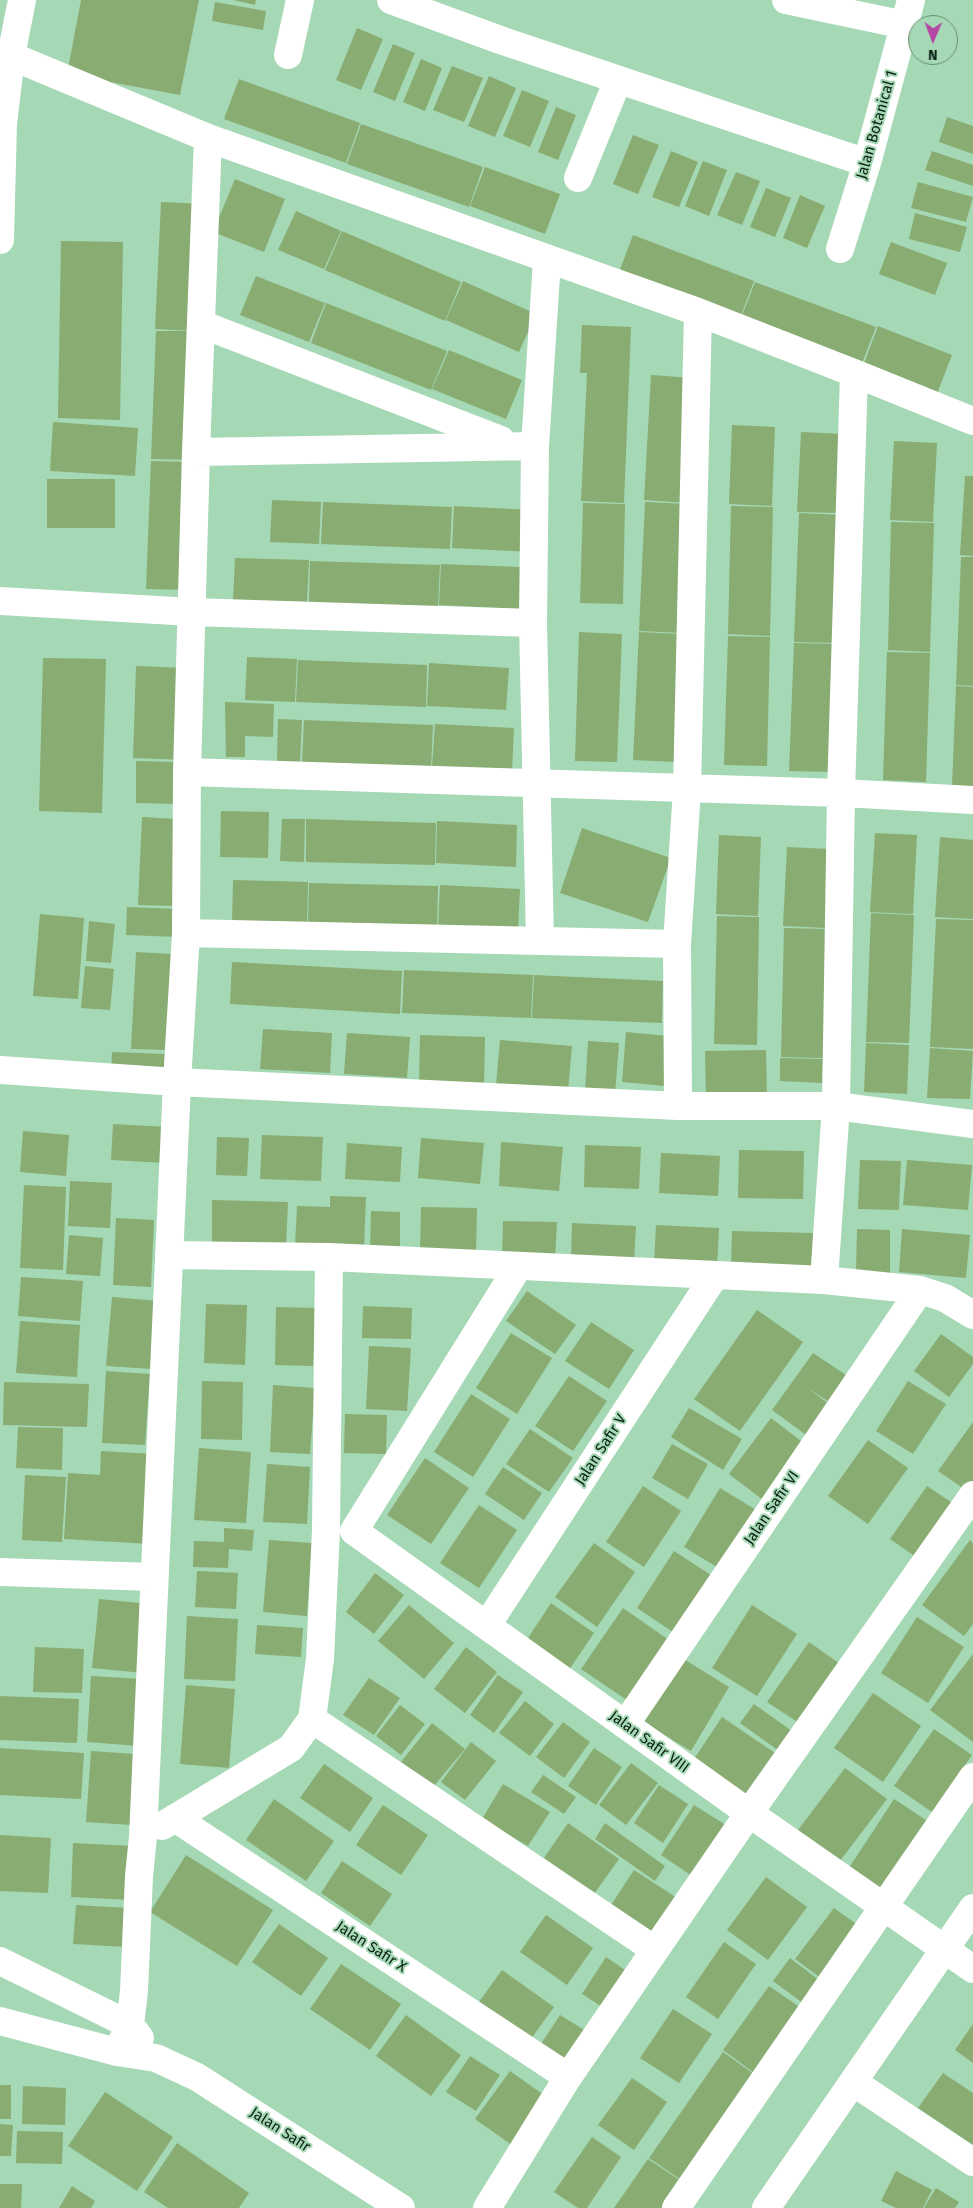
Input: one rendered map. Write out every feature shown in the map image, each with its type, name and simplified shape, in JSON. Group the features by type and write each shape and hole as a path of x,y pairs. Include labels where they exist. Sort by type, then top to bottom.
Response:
{"street":[{"path":"0,240 2,124 11,56 22,0"},
{"path":"288,54 300,0"},
{"path":"391,0 503,41 867,163"},
{"path":"786,0 908,13"},
{"name":"Jalan Botanical 1","path":"840,249 867,163 908,13"},
{"path":"11,56 208,138 546,260 698,312 854,372 973,421"},
{"path":"578,178 618,80"},
{"path":"117,2052 130,2026 134,1991 139,1876 143,1837 177,1082 186,933 187,772 196,452 208,138"},
{"path":"540,942 533,623 525,446 546,260"},
{"path":"678,1106 677,944 687,789 698,312"},
{"path":"202,324 525,446"},
{"path":"824,1280 836,1106 840,793 854,372"},
{"path":"196,452 525,446"},
{"path":"0,601 192,612 533,623"},
{"path":"187,772 840,793 973,800"},
{"path":"186,933 677,944"},
{"path":"0,1070 177,1082 678,1106 836,1106 973,1124"},
{"path":"169,1255 329,1257 824,1280 920,1290 945,1298 973,1315"},
{"path":"143,1837 291,1748 312,1719 320,1659 326,1530 329,1257"},
{"path":"326,1530 354,1531 518,1267"},
{"name":"Jalan Safir V","path":"487,1625 715,1274"},
{"name":"Jalan Safir VI","path":"625,1725 920,1290"},
{"path":"487,2208 568,2077 749,1813 973,1495"},
{"name":"Jalan Safir VIII","path":"354,1531 749,1813 884,1905 973,1969"},
{"path":"0,1572 154,1577"},
{"path":"312,1719 655,1950"},
{"path":"676,2208 973,1777"},
{"name":"Jalan Safir X","path":"175,1818 568,2077"},
{"path":"766,2208 973,1908"},
{"name":"Jalan Safir","path":"0,1961 130,2026 156,2058"},
{"name":"Jalan Safir","path":"0,2021 117,2052 156,2058 197,2077 401,2208"},
{"path":"853,2082 973,2162"}],"building":[{"path":"81,0 199,0 180,95 67,74"},
{"path":"233,0 256,0 255,5"},
{"path":"215,2 266,11 263,30 212,21"},
{"path":"357,28 383,39 361,90 336,80"},
{"path":"393,44 415,53 395,101 373,92"},
{"path":"421,59 442,68 425,111 403,102"},
{"path":"452,66 483,78 464,122 433,110"},
{"path":"489,76 516,88 495,137 468,126"},
{"path":"239,79 360,123 346,163 224,119"},
{"path":"522,90 549,101 530,147 503,136"},
{"path":"556,107 576,115 558,160 538,152"},
{"path":"947,117 973,126 973,154 939,142"},
{"path":"361,124 483,167 469,207 347,164"},
{"path":"633,135 659,145 638,194 613,184"},
{"path":"671,151 698,162 679,207 652,197"},
{"path":"932,151 973,165 973,186 925,170"},
{"path":"703,161 727,170 709,216 685,206"},
{"path":"485,167 560,194 545,234 470,206"},
{"path":"736,172 760,181 742,225 717,215"},
{"path":"235,179 285,199 264,252 213,232"},
{"path":"918,182 973,197 966,222 911,208"},
{"path":"766,188 791,198 775,237 750,227"},
{"path":"800,195 825,206 807,248 783,238"},
{"path":"161,202 204,204 194,460 151,459 156,331 194,331 155,329"},
{"path":"296,211 341,231 324,269 278,250"},
{"path":"915,213 967,227 960,252 909,239"},
{"path":"342,231 461,282 445,321 325,270"},
{"path":"633,235 754,281 739,321 618,275"},
{"path":"61,241 123,242 120,420 58,418"},
{"path":"891,242 947,263 935,295 879,274"},
{"path":"256,276 325,303 309,342 240,315"},
{"path":"463,281 536,314 519,352 446,320"},
{"path":"755,282 876,327 861,366 740,321"},
{"path":"326,303 447,351 431,390 311,343"},
{"path":"582,325 631,327 624,503 581,501 587,373 580,373"},
{"path":"878,326 952,355 937,394 863,366"},
{"path":"449,350 522,380 506,419 432,389"},
{"path":"651,375 694,378 687,503 644,500"},
{"path":"53,422 138,428 135,476 50,471"},
{"path":"732,425 775,427 772,506 729,504"},
{"path":"801,432 843,434 840,513 797,512"},
{"path":"894,441 937,443 933,522 890,520"},
{"path":"151,461 194,462 189,590 146,589"},
{"path":"965,476 973,476 973,556 960,555"},
{"path":"47,479 115,479 115,528 47,528"},
{"path":"272,500 321,502 319,544 270,542"},
{"path":"323,502 452,507 450,549 321,544"},
{"path":"645,502 688,504 682,633 639,631"},
{"path":"583,503 625,504 623,604 580,603"},
{"path":"454,506 533,510 531,552 452,548"},
{"path":"731,506 773,507 770,636 728,634"},
{"path":"799,513 841,515 837,643 794,642"},
{"path":"891,522 934,523 930,652 888,650"},
{"path":"961,557 973,557 973,686 956,685"},
{"path":"235,558 309,560 307,602 233,600"},
{"path":"310,561 440,565 438,607 309,603"},
{"path":"441,564 521,567 519,609 439,605"},
{"path":"579,632 622,634 617,762 575,761"},
{"path":"639,632 682,634 675,762 633,760"},
{"path":"728,636 770,637 767,766 724,765"},
{"path":"794,643 837,644 832,772 789,771"},
{"path":"887,652 930,653 926,782 883,780"},
{"path":"247,657 297,659 295,702 245,700"},
{"path":"43,658 106,659 102,813 39,811"},
{"path":"298,660 427,665 426,707 296,702"},
{"path":"429,663 509,668 506,710 427,706"},
{"path":"136,666 187,668 184,760 133,758"},
{"path":"956,686 973,687 973,788 952,787"},
{"path":"225,702 274,704 273,737 245,736 245,757 226,757"},
{"path":"278,719 302,720 300,762 277,761"},
{"path":"304,720 433,725 431,768 302,763"},
{"path":"435,724 514,728 512,771 432,766"},
{"path":"136,761 178,762 177,804 136,803"},
{"path":"221,811 269,812 268,858 220,857"},
{"path":"142,817 177,819 173,906 138,905"},
{"path":"282,819 305,819 304,862 280,861"},
{"path":"306,819 436,823 435,865 306,862"},
{"path":"437,821 517,825 516,867 436,863"},
{"path":"582,828 671,858 648,922 560,893"},
{"path":"875,833 917,835 913,914 870,912"},
{"path":"719,835 761,837 758,916 716,914"},
{"path":"940,837 973,840 973,919 935,917"},
{"path":"787,847 830,849 826,928 783,926"},
{"path":"233,880 308,882 307,925 232,922"},
{"path":"309,883 438,886 437,929 308,925"},
{"path":"440,885 520,889 518,931 438,928"},
{"path":"127,907 178,909 177,937 126,935"},
{"path":"871,913 914,915 909,1043 866,1042"},
{"path":"40,914 84,918 78,999 33,996"},
{"path":"717,916 759,917 757,1045 714,1044"},
{"path":"936,919 973,920 973,1049 930,1047"},
{"path":"89,921 115,924 111,963 86,961"},
{"path":"784,928 827,929 823,1058 781,1057"},
{"path":"136,952 172,954 167,1050 131,1049"},
{"path":"232,962 402,971 400,1014 230,1004"},
{"path":"85,966 114,969 110,1010 81,1008"},
{"path":"404,970 533,975 531,1018 402,1013"},
{"path":"534,975 663,981 662,1023 532,1018"},
{"path":"263,1029 332,1033 330,1073 260,1069"},
{"path":"626,1032 668,1036 664,1086 622,1082"},
{"path":"347,1033 410,1037 407,1078 344,1074"},
{"path":"420,1035 485,1037 484,1085 419,1084"},
{"path":"500,1040 572,1046 568,1091 496,1085"},
{"path":"588,1041 619,1043 615,1094 585,1092"},
{"path":"866,1043 909,1045 907,1094 864,1092"},
{"path":"930,1048 973,1051 970,1099 927,1098"},
{"path":"766,1050 767,1100 706,1101 705,1051"},
{"path":"112,1052 166,1054 165,1079 111,1077"},
{"path":"780,1058 823,1059 822,1083 780,1081"},
{"path":"113,1124 168,1127 166,1163 111,1160"},
{"path":"23,1131 69,1135 66,1176 20,1172"},
{"path":"262,1135 323,1137 321,1181 260,1179"},
{"path":"217,1137 249,1138 247,1176 216,1175"},
{"path":"421,1138 484,1143 480,1184 418,1178"},
{"path":"501,1142 563,1147 559,1191 499,1186"},
{"path":"347,1143 402,1147 400,1182 345,1179"},
{"path":"585,1145 641,1147 639,1189 584,1187"},
{"path":"739,1150 804,1151 803,1199 738,1198"},
{"path":"661,1153 720,1156 718,1196 659,1193"},
{"path":"860,1160 901,1161 899,1210 858,1209"},
{"path":"907,1160 972,1165 968,1210 903,1205"},
{"path":"70,1181 112,1183 110,1228 68,1226"},
{"path":"24,1185 66,1187 63,1270 20,1268"},
{"path":"330,1196 366,1197 364,1249 295,1246 297,1206 330,1207"},
{"path":"212,1200 288,1202 286,1247 212,1245"},
{"path":"421,1207 477,1208 476,1256 420,1256"},
{"path":"371,1211 400,1212 400,1251 370,1251"},
{"path":"116,1218 154,1220 151,1287 113,1285"},
{"path":"503,1221 557,1222 555,1260 502,1258"},
{"path":"572,1223 636,1226 634,1262 571,1259"},
{"path":"656,1225 719,1228 717,1268 654,1265"},
{"path":"857,1229 890,1230 890,1273 856,1272"},
{"path":"902,1229 970,1235 966,1278 899,1272"},
{"path":"732,1231 813,1233 812,1270 731,1268"},
{"path":"69,1235 103,1238 100,1276 66,1274"},
{"path":"21,1277 83,1281 80,1321 18,1316"},
{"path":"527,1291 576,1325 555,1354 506,1321"},
{"path":"112,1297 158,1301 152,1369 106,1366"},
{"path":"206,1304 247,1305 245,1365 204,1363"},
{"path":"363,1306 412,1308 411,1339 362,1338"},
{"path":"276,1307 315,1308 313,1366 275,1365"},
{"path":"757,1310 803,1342 740,1431 694,1399"},
{"path":"20,1321 80,1325 77,1377 16,1373"},
{"path":"591,1322 634,1350 609,1389 565,1361"},
{"path":"511,1333 552,1358 517,1414 476,1388"},
{"path":"941,1334 973,1357 973,1364 949,1397 914,1371"},
{"path":"369,1346 411,1348 407,1411 366,1409"},
{"path":"813,1353 852,1379 834,1405 806,1387 836,1409 813,1440 772,1410"},
{"path":"106,1371 150,1374 145,1445 102,1443"},
{"path":"569,1376 607,1401 573,1451 535,1426"},
{"path":"202,1381 243,1382 242,1440 201,1439"},
{"path":"908,1381 946,1404 913,1454 876,1431"},
{"path":"4,1382 89,1384 87,1427 3,1425"},
{"path":"273,1385 315,1388 310,1454 270,1452"},
{"path":"471,1394 510,1419 473,1477 434,1452"},
{"path":"689,1408 742,1439 723,1470 671,1437"},
{"path":"345,1414 387,1415 386,1454 344,1453"},
{"path":"771,1418 805,1444 763,1500 729,1474"},
{"path":"973,1422 973,1488 970,1493 938,1471"},
{"path":"18,1427 63,1428 62,1470 16,1468"},
{"path":"530,1429 573,1458 549,1492 506,1464"},
{"path":"868,1440 908,1468 868,1524 828,1496"},
{"path":"672,1444 708,1464 688,1499 652,1478"},
{"path":"199,1448 251,1452 246,1523 194,1520"},
{"path":"101,1451 155,1454 151,1544 64,1539 68,1473 100,1475"},
{"path":"425,1458 469,1488 431,1544 387,1515"},
{"path":"267,1464 310,1467 307,1524 263,1522"},
{"path":"503,1467 542,1493 524,1520 485,1494"},
{"path":"25,1475 66,1477 62,1542 22,1540"},
{"path":"643,1486 681,1511 644,1567 606,1542"},
{"path":"927,1486 960,1508 923,1562 890,1539"},
{"path":"720,1488 761,1513 725,1572 684,1547"},
{"path":"479,1505 517,1530 479,1588 440,1563"},
{"path":"224,1528 254,1530 252,1551 229,1549 228,1568 193,1567 194,1541 224,1542"},
{"path":"269,1540 312,1543 307,1616 263,1612"},
{"path":"970,1540 973,1543 973,1624 964,1636 922,1605"},
{"path":"594,1543 635,1572 597,1627 555,1597"},
{"path":"674,1551 717,1579 679,1636 637,1608"},
{"path":"197,1571 238,1573 236,1609 195,1607"},
{"path":"375,1573 404,1595 374,1634 346,1612"},
{"path":"99,1599 150,1604 143,1673 92,1668"},
{"path":"551,1603 594,1633 569,1670 526,1641"},
{"path":"409,1605 454,1643 424,1679 378,1641"},
{"path":"752,1605 797,1634 757,1696 712,1668"},
{"path":"623,1608 676,1645 634,1705 581,1669"},
{"path":"187,1616 238,1619 235,1681 184,1679"},
{"path":"917,1617 964,1647 928,1703 881,1673"},
{"path":"257,1625 303,1628 301,1657 255,1654"},
{"path":"809,1642 843,1666 802,1725 767,1702"},
{"path":"35,1647 84,1649 82,1693 33,1692"},
{"path":"466,1647 497,1672 465,1713 434,1689"},
{"path":"973,1654 973,1742 930,1710"},
{"path":"682,1658 729,1687 691,1751 643,1722"},
{"path":"498,1675 523,1692 494,1733 470,1715"},
{"path":"91,1676 144,1679 139,1746 87,1742"},
{"path":"369,1678 400,1698 374,1735 343,1715"},
{"path":"186,1685 235,1689 229,1768 180,1764"},
{"path":"873,1693 921,1726 883,1782 834,1748"},
{"path":"0,1696 79,1699 77,1743 0,1740"},
{"path":"525,1701 554,1724 530,1756 499,1733"},
{"path":"754,1704 796,1734 782,1753 740,1723"},
{"path":"400,1705 425,1724 401,1755 376,1736"},
{"path":"722,1717 778,1755 746,1802 690,1765"},
{"path":"563,1722 590,1742 564,1778 536,1757"},
{"path":"432,1723 465,1749 433,1787 401,1762"},
{"path":"934,1729 972,1755 932,1812 894,1786"},
{"path":"471,1742 496,1761 465,1800 441,1782"},
{"path":"0,1748 84,1753 81,1799 0,1795"},
{"path":"594,1748 622,1767 596,1805 568,1786"},
{"path":"91,1751 136,1754 132,1825 86,1822"},
{"path":"631,1763 658,1783 626,1825 599,1805"},
{"path":"324,1764 373,1798 350,1832 300,1798"},
{"path":"845,1768 887,1799 837,1865 795,1834"},
{"path":"543,1775 576,1797 564,1814 531,1792"},
{"path":"503,1784 550,1812 528,1846 482,1819"},
{"path":"659,1785 688,1804 663,1843 634,1823"},
{"path":"274,1799 334,1841 306,1881 246,1840"},
{"path":"894,1799 932,1824 883,1898 845,1874"},
{"path":"383,1805 428,1835 401,1875 356,1845"},
{"path":"694,1805 729,1827 695,1878 661,1855"},
{"path":"568,1823 619,1859 594,1894 544,1858"},
{"path":"605,1823 665,1866 655,1881 595,1839"},
{"path":"0,1835 51,1838 48,1893 0,1891"},
{"path":"73,1843 134,1846 131,1900 71,1897"},
{"path":"186,1855 273,1910 237,1966 150,1912"},
{"path":"342,1861 392,1894 370,1926 321,1893"},
{"path":"634,1870 680,1900 657,1935 611,1905"},
{"path":"766,1877 807,1907 768,1960 727,1930"},
{"path":"76,1905 129,1908 127,1947 73,1944"},
{"path":"834,1908 866,1931 826,1982 795,1959"},
{"path":"546,1915 593,1948 567,1985 520,1952"},
{"path":"279,1924 328,1958 301,1996 252,1962"},
{"path":"724,1942 756,1964 718,2019 686,1997"},
{"path":"606,1957 634,1976 610,2012 582,1994"},
{"path":"790,1958 828,1987 811,2009 773,1981"},
{"path":"341,1964 401,2004 370,2050 310,2009"},
{"path":"502,1970 554,2007 528,2043 476,2006"},
{"path":"769,1986 804,2010 757,2075 723,2050"},
{"path":"673,2009 712,2034 679,2083 640,2058"},
{"path":"406,2015 461,2055 431,2096 376,2056"},
{"path":"560,2015 589,2033 566,2068 537,2050"},
{"path":"973,2024 973,2063 955,2050"},
{"path":"723,2052 758,2077 684,2182 649,2158"},
{"path":"470,2056 500,2075 476,2111 446,2092"},
{"path":"510,2071 551,2100 516,2148 475,2119"},
{"path":"943,2073 973,2093 973,2145 918,2108"},
{"path":"632,2078 667,2102 634,2150 598,2125"},
{"path":"0,2085 11,2085 11,2119 0,2119"},
{"path":"23,2086 66,2088 65,2125 22,2124"},
{"path":"105,2092 173,2137 137,2191 68,2146"},
{"path":"0,2124 13,2125 11,2156 0,2156"},
{"path":"17,2131 63,2132 62,2164 16,2163"},
{"path":"592,2137 621,2157 587,2208 578,2208 554,2192"},
{"path":"177,2143 249,2193 239,2208 168,2208 144,2192"},
{"path":"648,2159 684,2183 666,2208 614,2208"},
{"path":"896,2171 932,2190 923,2208 896,2208 881,2201"},
{"path":"0,2184 22,2184 21,2208 0,2208"},
{"path":"72,2186 95,2201 91,2208 59,2208"},
{"path":"936,2188 959,2202 955,2208 924,2208"}]}
